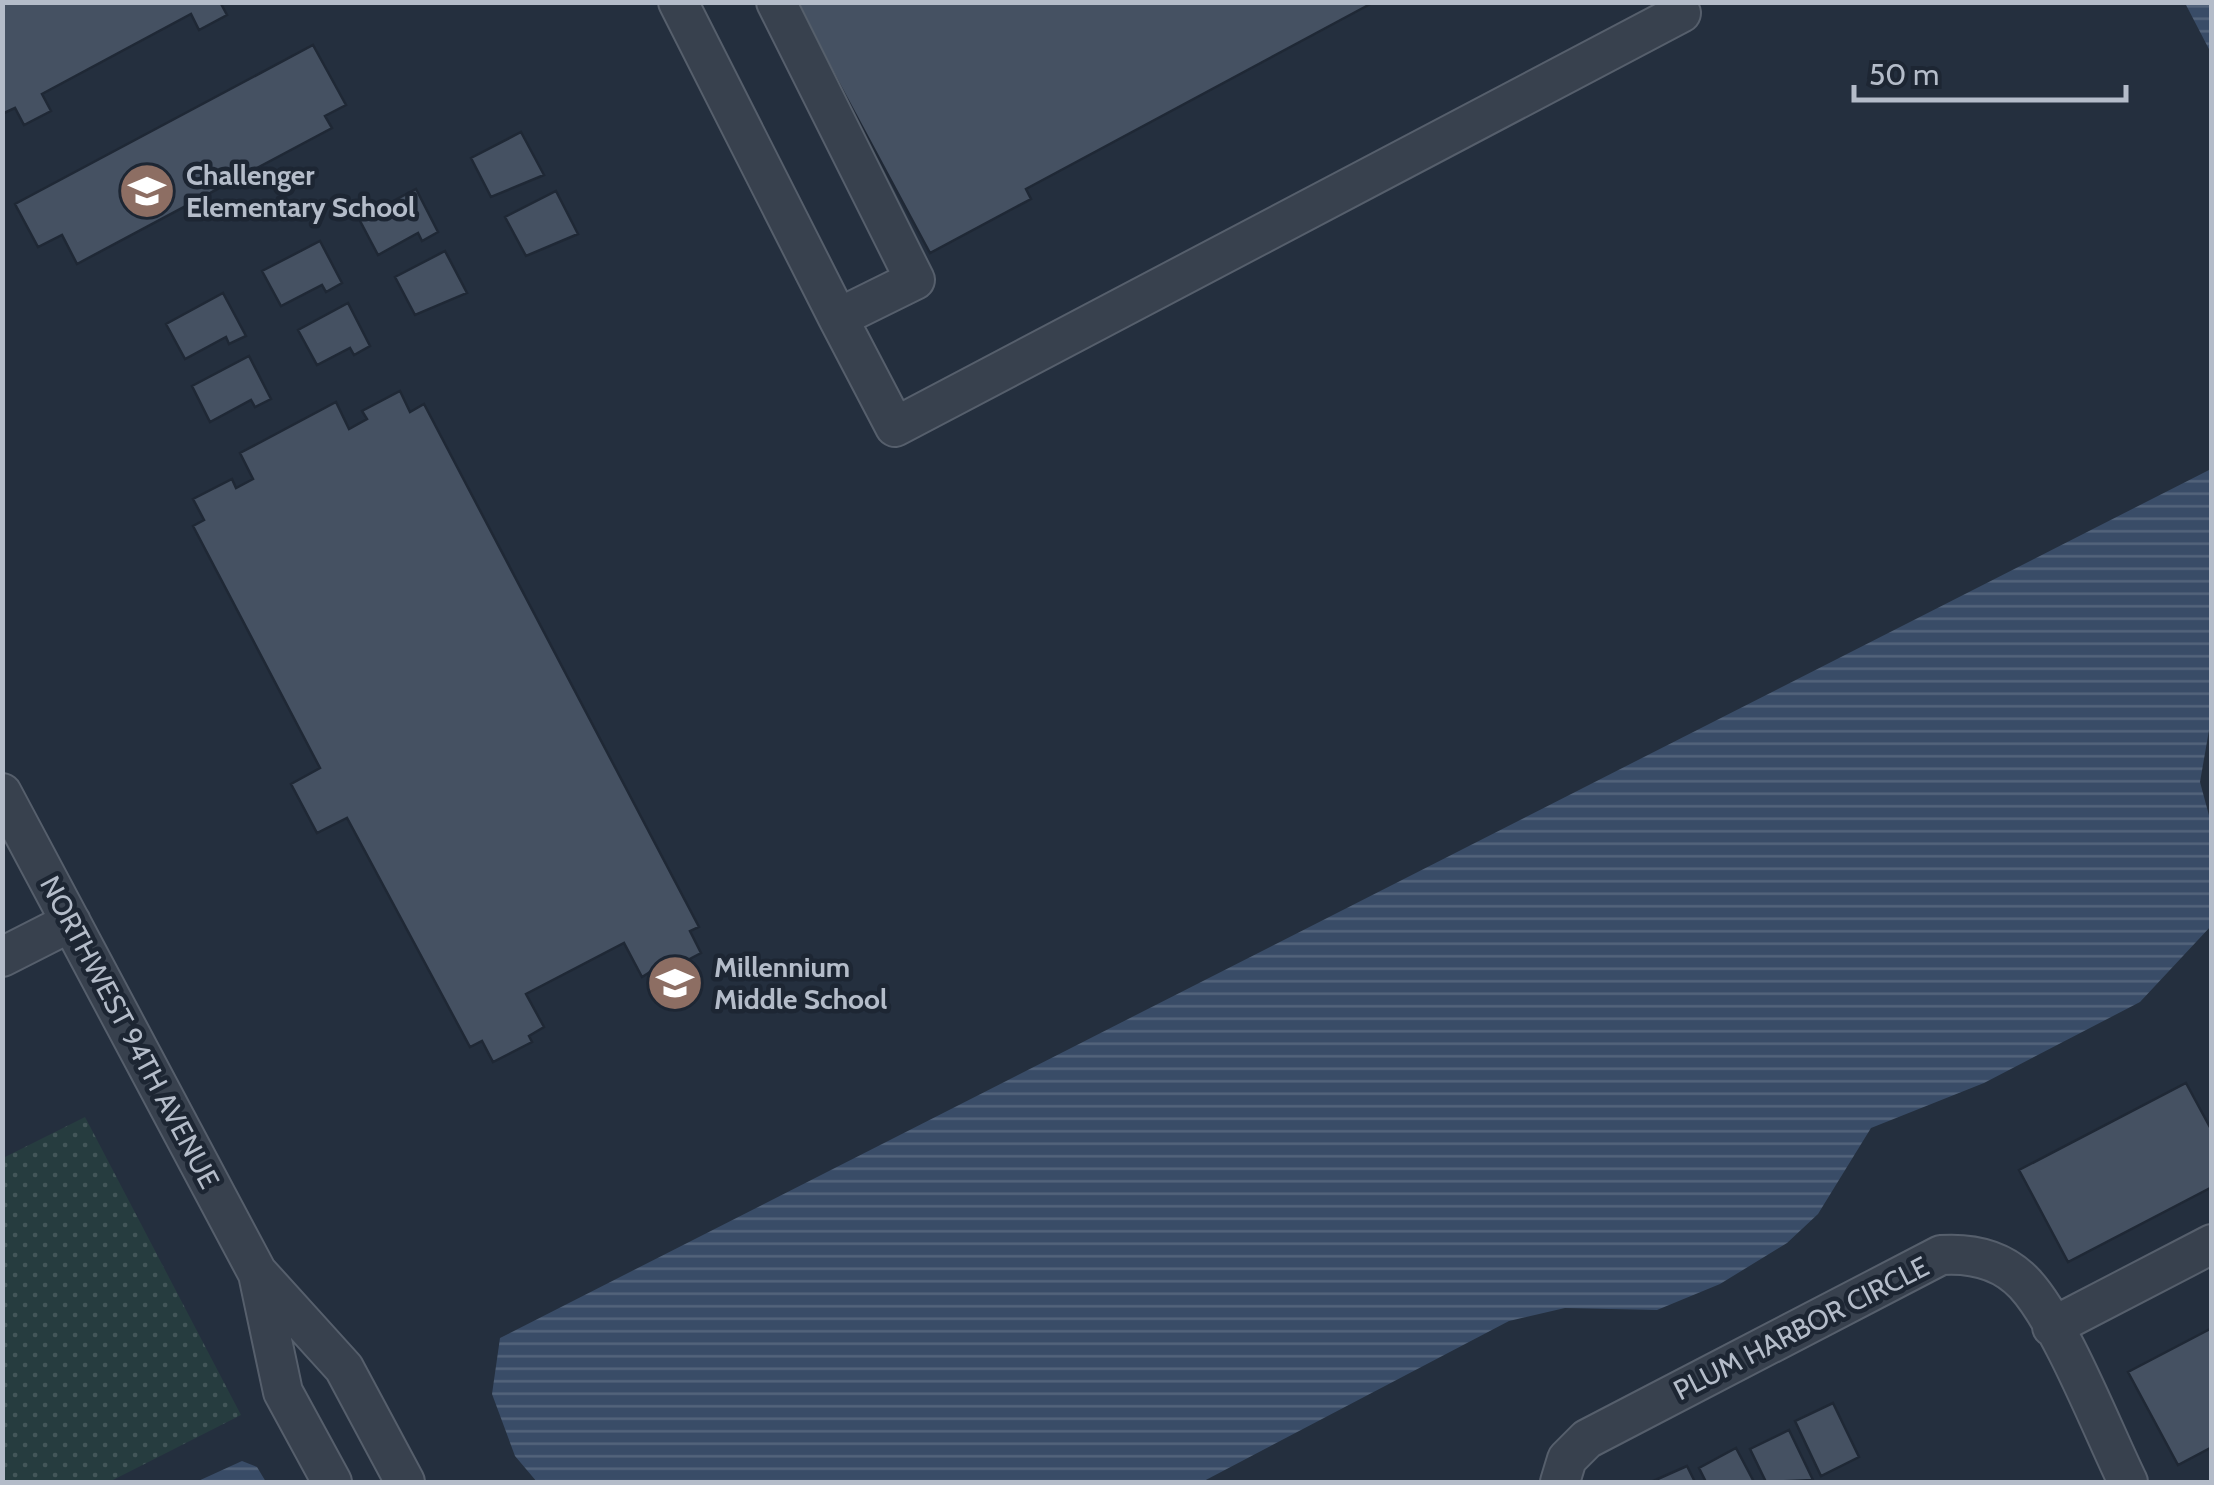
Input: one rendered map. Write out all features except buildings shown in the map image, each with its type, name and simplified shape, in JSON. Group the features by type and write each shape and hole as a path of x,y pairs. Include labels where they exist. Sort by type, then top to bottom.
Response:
{"street":[{"path":"678,2 894,428 1680,13 1675,2"},
{"path":"776,2 915,280 838,318"},
{"name":"NORTHWEST 94TH AVENUE","path":"2,793 257,1272 344,1368 405,1482"},
{"path":"2,958 71,922"},
{"path":"2052,1327 2212,1244"},
{"name":"PLUM HARBOR CIRCLE","path":"1560,1482 1567,1459 1586,1440 1941,1255 1970,1254 1999,1265 2025,1284 2052,1327 2128,1482"},
{"name":"NORTHWEST 94TH AVENUE","path":"257,1272 283,1392 332,1482"}],"green space":[{"path":"85,1117 241,1415 109,1482 3,1482 3,1158"}],"water":[{"path":"2185,3 2211,3 2211,53"},
{"path":"2211,469 2212,713 2200,782 2211,823 2211,926 2140,1002 1984,1083 1871,1128 1818,1214 1787,1243 1720,1284 1657,1310 1565,1308 1509,1321 1202,1482 537,1482 515,1456 492,1394 500,1338"},
{"path":"242,1461 257,1467 266,1482 196,1482"}],"place":[{"name":"Challenger Elementary School","path":"147,191"},
{"name":"Millennium Middle School","path":"675,983"}]}
